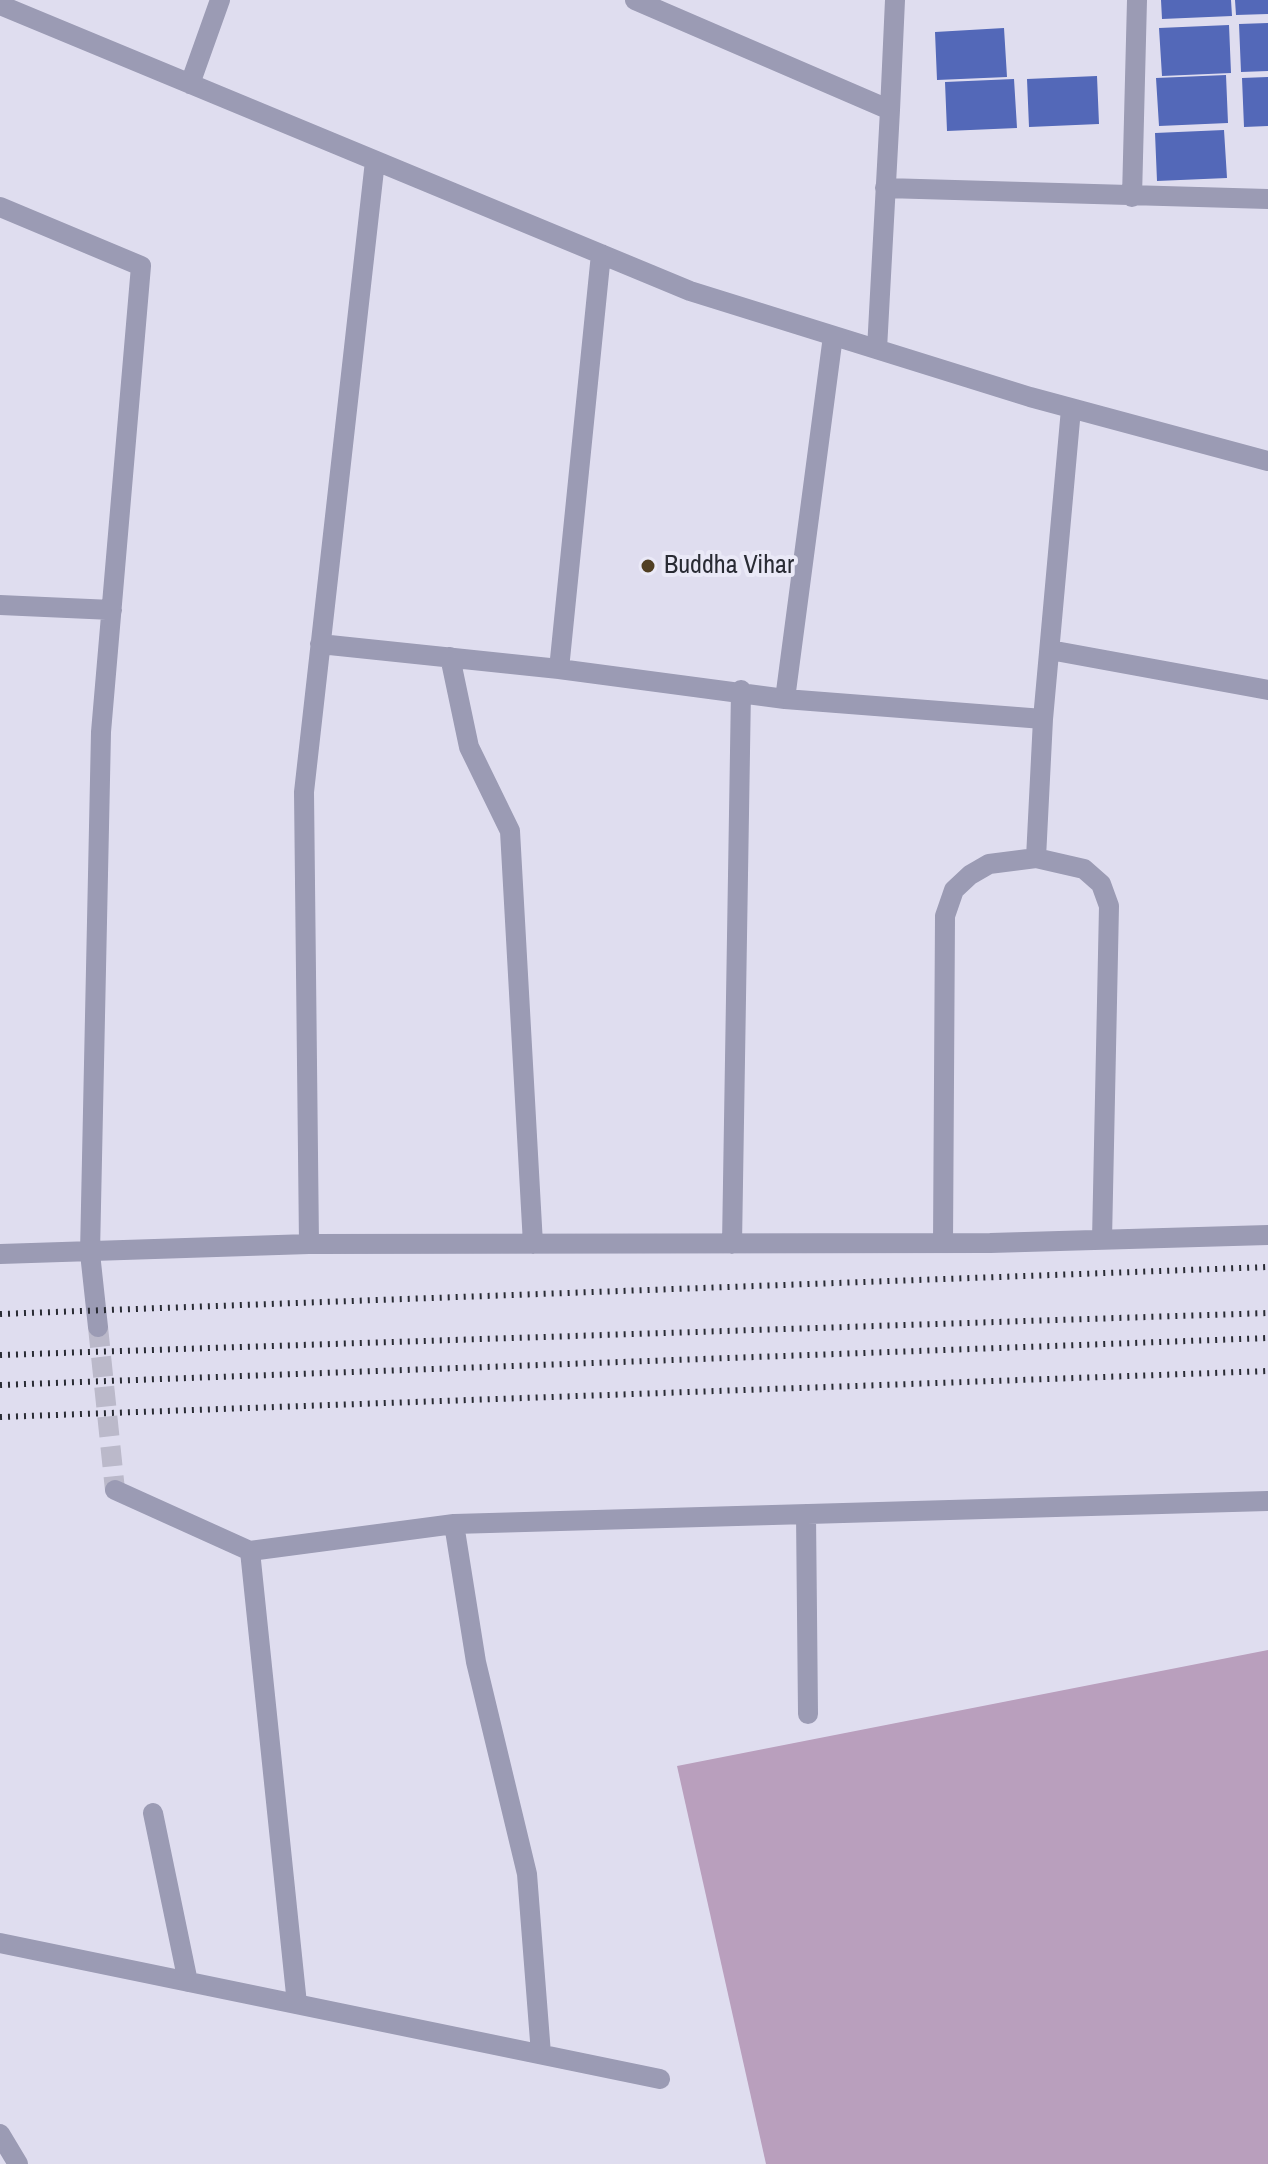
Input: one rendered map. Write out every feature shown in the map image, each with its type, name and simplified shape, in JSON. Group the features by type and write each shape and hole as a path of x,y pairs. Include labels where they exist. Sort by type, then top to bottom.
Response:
{"street":[{"path":"190,84 220,0"},
{"path":"635,0 890,110"},
{"path":"877,349 895,0"},
{"path":"1132,197 1137,0"},
{"path":"0,5 690,291 1071,409 1268,461"},
{"path":"309,1244 304,792 375,161"},
{"path":"885,188 1268,199"},
{"path":"0,207 141,266 101,732 90,1253 98,1327"},
{"path":"559,669 601,254"},
{"path":"785,699 833,336"},
{"path":"1036,858 1043,719 1071,409"},
{"path":"0,605 112,610"},
{"path":"320,644 741,690 785,699 1043,719"},
{"path":"1050,650 1268,690"},
{"path":"450,657 469,747 510,831 533,1244"},
{"path":"732,1244 741,690"},
{"path":"943,1243 945,916 954,890 970,875 989,864 1036,858 1084,869 1101,884 1109,906 1102,1240"},
{"path":"0,1254 309,1244 943,1243 1268,1235"},
{"path":"115,1490 250,1551 454,1524 1268,1501"},
{"path":"806,1514 808,1714"},
{"path":"454,1524 476,1662 527,1874 541,2054"},
{"path":"250,1551 297,2004"},
{"path":"153,1813 188,1982"},
{"path":"0,1943 660,2079"},
{"path":"0,2134 18,2164"}],"shaded area":[{"path":"1268,1650 1268,2164 766,2164 677,1766"}],"building":[{"path":"1161,0 1231,0 1232,16 1162,19"},
{"path":"1235,0 1268,0 1268,14 1236,15"},
{"path":"1268,23 1268,71 1241,72 1239,24"},
{"path":"1229,25 1231,73 1162,76 1159,28"},
{"path":"1004,28 1007,77 937,80 935,32"},
{"path":"1226,75 1228,123 1159,126 1156,78"},
{"path":"1097,76 1099,124 1029,127 1027,79"},
{"path":"1268,77 1268,126 1244,127 1242,78"},
{"path":"1014,79 1017,128 947,131 945,82"},
{"path":"1224,130 1227,178 1157,181 1155,133"}],"tunnel":[{"path":"98,1327 115,1490"}],"railway":[{"path":"0,1314 1268,1267"},
{"path":"0,1355 1268,1313"},
{"path":"0,1385 1268,1338"},
{"path":"0,1417 1268,1371"}],"place":[{"name":"Buddha Vihar","path":"648,566"}]}
